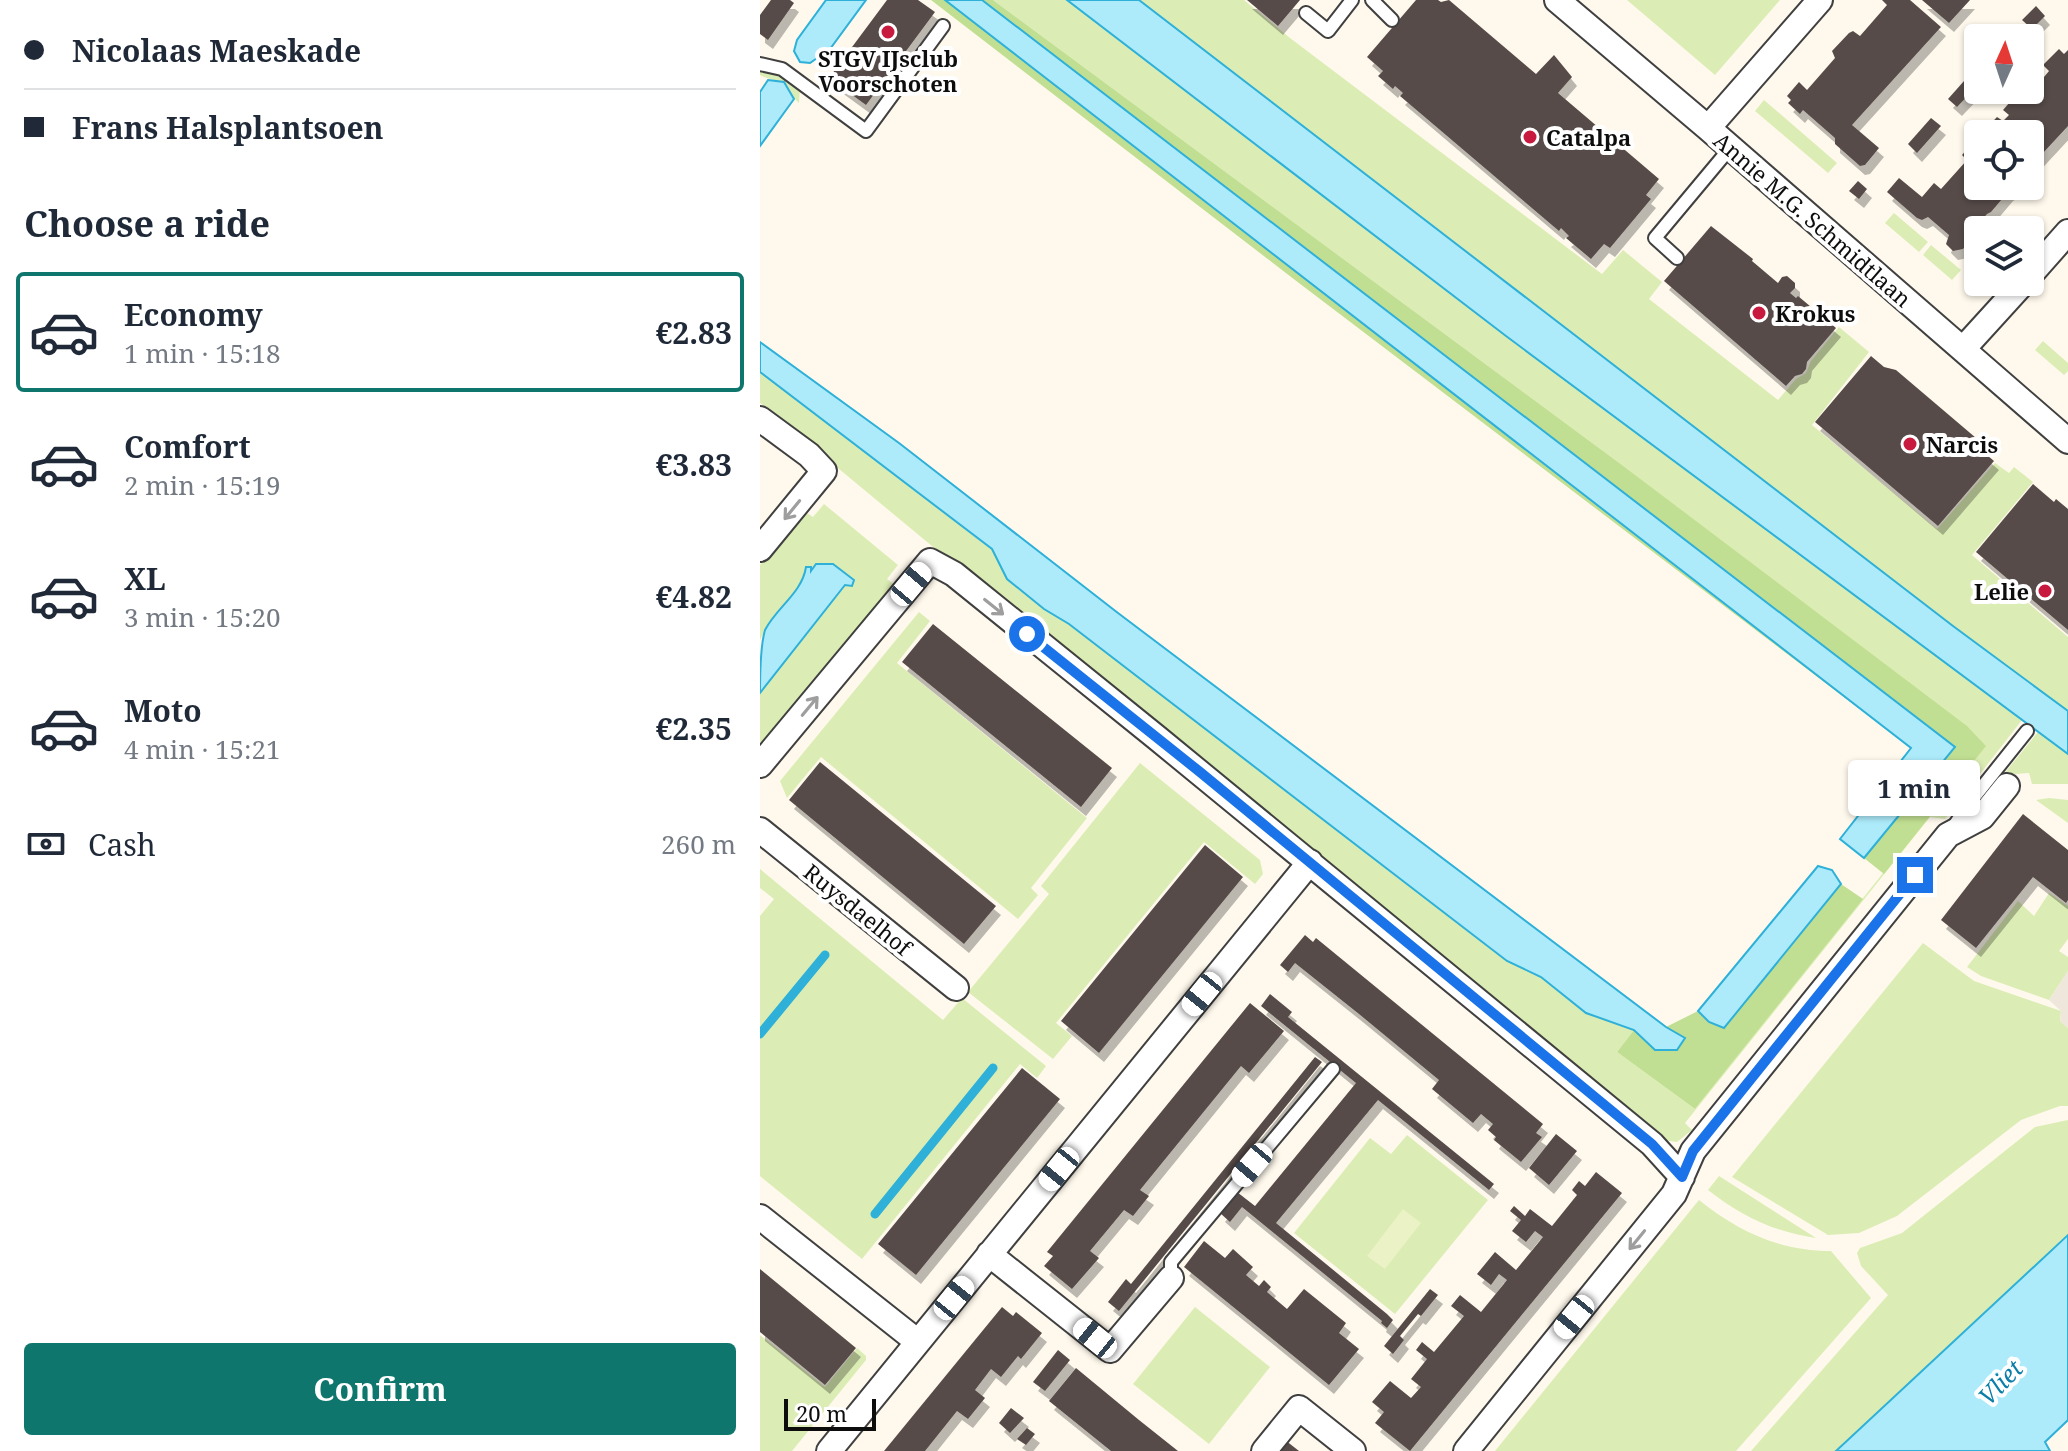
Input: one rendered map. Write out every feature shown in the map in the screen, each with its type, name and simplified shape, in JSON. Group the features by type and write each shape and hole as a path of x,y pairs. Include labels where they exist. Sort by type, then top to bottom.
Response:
{"street":[{"name":"Annie M.G. Schmidtlaan","path":"1557,0 2068,441"},
{"path":"1708,128 1820,0"},
{"path":"2044,259 2068,232"},
{"path":"1963,349 2011,296"},
{"path":"760,419 809,455 824,471 760,549"},
{"path":"760,765 930,561 954,574 1310,862 1652,1144 1682,1177"},
{"path":"1466,1451 1674,1194 1693,1151 1948,835 1982,817 2007,786"},
{"name":"Ruysdaelhof","path":"760,830 956,988"},
{"path":"829,1451 1310,862"},
{"path":"760,1217 918,1342"},
{"path":"989,1254 1110,1350 1171,1278"},
{"path":"1264,1451 1299,1408 1353,1451"}],"lane":[{"path":"1306,13 1328,31 1352,0"},
{"path":"1372,0 1392,20"},
{"path":"760,64 782,69 866,131 943,26"},
{"path":"1677,258 1655,238 1731,147"},
{"path":"1948,835 1967,806 2027,731"},
{"path":"1171,1278 1171,1262 1333,1069"}],"green space":[{"path":"931,0 945,0 1911,748 1295,280"},
{"path":"982,0 993,0 1618,462 1967,726 1986,746 1884,874 1864,858 1954,746"},
{"path":"993,0 1067,0 1506,336 2022,720 1945,819 1930,817 1685,1123 1692,1130 1677,1142 1662,1140 956,560 938,551 839,469 822,449 760,403 760,372 992,550 1007,579 1044,609 1069,624 1507,961 1541,977 1586,1013 1634,1030 1617,1052 1695,1109 1985,745 1618,462"},
{"path":"1139,0 1244,0 1602,274 1623,250 1662,282 1649,299 1778,400 1796,379 1806,373 1811,361 1839,327 1869,352 1812,425 1937,529 1995,463 2009,473 2014,467 2033,482 1972,555 2068,637 2068,711 1953,626"},
{"path":"1627,0 1780,0 1715,75"},
{"path":"760,71 773,72 800,88 799,103 783,85 760,75"},
{"path":"1764,100 1837,163 1828,173 1755,111"},
{"path":"1894,213 1928,242 1919,252 1885,223"},
{"path":"1931,245 1961,270 1952,280 1923,255"},
{"path":"2043,341 2068,363 2068,371 2064,375 2035,350"},
{"path":"824,504 898,565 887,579 895,585 760,749 760,693 846,585 852,586 845,573 810,572 765,629 760,640 760,565 804,511 813,517"},
{"path":"919,612 930,621 897,663 1087,818 1031,888 1038,895 1018,919 821,757 787,798 780,781"},
{"path":"2038,732 2068,754 2068,784 2032,784 2029,773 2003,775"},
{"path":"1140,763 1260,860 1263,874 1255,884 1204,842 1056,1023 1072,1036 1053,1059 968,992 1049,894 1041,886"},
{"path":"2036,800 2068,800 2068,823"},
{"path":"760,869 943,1020 962,998 1046,1066 1037,1078 1020,1064 862,1259 760,1176 760,916 774,899 760,888"},
{"path":"1841,884 1863,899 1695,1109 1617,1052 1634,1030 1655,1050 1685,1038 1666,1027 1698,1011 1709,1022 1724,1028"},
{"path":"2049,893 2068,906 2068,939 2059,951 2068,957 2068,971 2049,1000 1981,976 1967,967 2018,901 2034,916"},
{"path":"1923,943 1974,981 2061,1011 2060,1021 2068,1028 2068,1106 2021,1120 1897,1216 1859,1233 1828,1235 1732,1177"},
{"path":"2068,1120 2068,1235 1836,1451 1751,1451 1888,1295 1861,1266 1857,1253 1860,1248 1902,1233 2035,1127"},
{"path":"1407,1135 1488,1200 1395,1314 1294,1233 1370,1138 1391,1154"},
{"path":"1719,1176 1816,1238 1772,1227 1733,1208 1708,1190"},
{"path":"1699,1200 1761,1238 1794,1248 1831,1251 1871,1298 1736,1451 1495,1451"},
{"path":"1403,1209 1421,1223 1385,1269 1367,1256"},
{"path":"1195,1307 1270,1367 1209,1444 1133,1384"},
{"path":"760,1335 825,1387 857,1348 866,1356 866,1360 792,1451 760,1451"}],"shaded area":[{"path":"2068,971 2068,1028 2060,1021 2061,1011 2049,1000"}],"water":[{"path":"826,0 866,0 830,49 810,63 800,62 794,51 797,40"},
{"path":"945,0 982,0 1955,747 1864,858 1840,839 1911,748"},
{"path":"1067,0 1139,0 2068,711 2068,754 1506,336"},
{"path":"768,80 784,82 794,99 760,146 760,92"},
{"path":"760,342 899,443 1118,613 1666,1027 1685,1038 1677,1050 1655,1050 1634,1030 1586,1013 1541,977 1507,961 1069,624 1044,609 1007,579 992,549 760,372"},
{"path":"816,564 833,564 854,580 852,586 845,585 760,693 765,630 800,585 806,567 811,567 811,571"},
{"path":"1818,866 1832,870 1841,884 1724,1028 1709,1022 1698,1011"},
{"name":"Vliet","path":"2068,1235 2068,1420 2045,1442 2050,1451 1836,1451"}],"building":[{"path":"771,0 790,0 794,3 768,40 760,34 760,15"},
{"path":"887,0 918,0 935,12 866,105 829,78"},
{"path":"1247,0 1300,0 1278,26"},
{"name":"Catalpa","path":"1416,0 1449,0 1536,74 1554,55 1572,77 1558,93 1659,179 1646,195 1651,199 1610,248 1604,244 1591,259 1566,238 1569,236 1561,228 1559,231 1400,96 1403,93 1395,86 1393,89 1378,76 1383,71 1367,57"},
{"path":"1882,0 1910,0 1941,27 1852,125 1879,148 1865,165 1860,166 1835,144 1835,138 1803,110 1800,114 1788,103 1791,100 1787,96 1799,82 1807,90 1835,58 1832,51 1849,33 1853,31 1860,36 1887,5"},
{"path":"1922,0 1970,0 1949,23"},
{"path":"2036,6 2045,16 2037,24 2026,24 2022,20"},
{"path":"2059,49 2064,54 2068,50 2068,126 2044,152 2044,120 2004,120 2009,115 2003,110 2008,104 2044,104 2044,77 2049,71 2044,64"},
{"path":"1964,81 1964,100 1957,107 1948,99"},
{"path":"1931,118 1941,126 1917,153 1908,144"},
{"path":"1964,163 1964,200 2001,200 1985,216 1964,216 1963,249 1953,251 1946,244 1949,235 1928,217 1922,220 1917,218 1887,192 1899,178 1922,197 1934,183 1941,189"},
{"path":"1858,181 1867,189 1859,199 1849,191"},
{"name":"Krokus","path":"1711,226 1778,283 1787,276 1795,283 1790,293 1796,298 1798,296 1836,328 1807,362 1802,374 1795,376 1786,386 1664,281"},
{"name":"Narcis","path":"1871,356 1884,367 1896,370 1976,438 1981,450 1994,461 1938,526 1815,422"},
{"name":"Lelie","path":"2033,484 2054,502 2056,499 2068,509 2068,630 1976,552"},
{"path":"933,624 1112,768 1081,807 902,662"},
{"path":"820,762 996,906 964,944 789,800"},
{"path":"2023,814 2068,850 2068,900 2066,903 2033,877 1976,948 1941,920"},
{"path":"1205,845 1243,877 1099,1053 1061,1021"},
{"path":"1305,935 1313,942 1316,938 1543,1124 1536,1133 1542,1137 1521,1162 1494,1140 1496,1137 1488,1130 1493,1124 1481,1114 1473,1123 1432,1089 1439,1080 1359,1014 1295,963 1288,972 1280,965"},
{"path":"1270,994 1292,1012 1288,1017 1494,1184 1489,1190 1378,1100 1276,1223 1387,1314 1393,1320 1387,1328 1242,1207 1230,1222 1220,1213 1237,1192 1255,1206 1356,1083 1261,1006"},
{"path":"1250,1003 1284,1031 1249,1073 1241,1066 1140,1190 1149,1196 1133,1216 1124,1210 1090,1251 1099,1258 1072,1289 1044,1266 1053,1256 1047,1252"},
{"path":"1315,1057 1322,1062 1119,1311 1108,1302 1126,1279 1131,1284"},
{"path":"1022,1068 1060,1099 916,1275 878,1244"},
{"path":"1556,1134 1577,1151 1549,1185 1529,1168"},
{"path":"1596,1172 1622,1193 1410,1451 1375,1423 1384,1412 1372,1402 1390,1381 1411,1398 1421,1387 1411,1379 1427,1359 1416,1350 1422,1342 1434,1352 1464,1316 1451,1306 1460,1295 1481,1312 1507,1280 1499,1274 1491,1285 1477,1274 1495,1252 1516,1270 1543,1237 1535,1231 1526,1242 1512,1231 1521,1220 1510,1211 1514,1206 1525,1216 1530,1209 1552,1226 1577,1195 1572,1190 1579,1181 1585,1186"},
{"path":"1204,1241 1225,1258 1233,1249 1253,1267 1246,1275 1259,1286 1264,1280 1271,1287 1267,1292 1287,1309 1304,1289 1346,1323 1339,1333 1359,1349 1329,1385 1184,1267"},
{"path":"760,1269 856,1348 825,1385 760,1332"},
{"path":"1430,1289 1438,1295 1400,1336 1404,1340 1393,1354 1384,1346"},
{"path":"1002,1307 1013,1316 1016,1312 1042,1333 1001,1377 991,1369 975,1390 985,1398 968,1419 957,1411 925,1451 884,1451"},
{"path":"1058,1350 1070,1360 1045,1391 1033,1382"},
{"path":"1076,1368 1178,1451 1111,1451 1049,1401"},
{"path":"1011,1408 1024,1418 1010,1433 999,1423"},
{"path":"1027,1428 1035,1434 1026,1445 1017,1439"},
{"path":"1285,1440 1299,1451 1276,1451"}],"waterway":[{"path":"760,1034 825,955"},
{"path":"875,1214 993,1068"}],"place":[{"name":"STGV IJsclub Voorschoten","path":"888,32"},
{"name":"Catalpa","path":"1530,137"},
{"name":"Krokus","path":"1759,313"},
{"name":"Narcis","path":"1910,444"},
{"name":"Lelie","path":"2045,591"}],"route":[{"path":"1027,634 1200,772 1652,1144 1682,1177 1693,1151 1915,875"}]}
